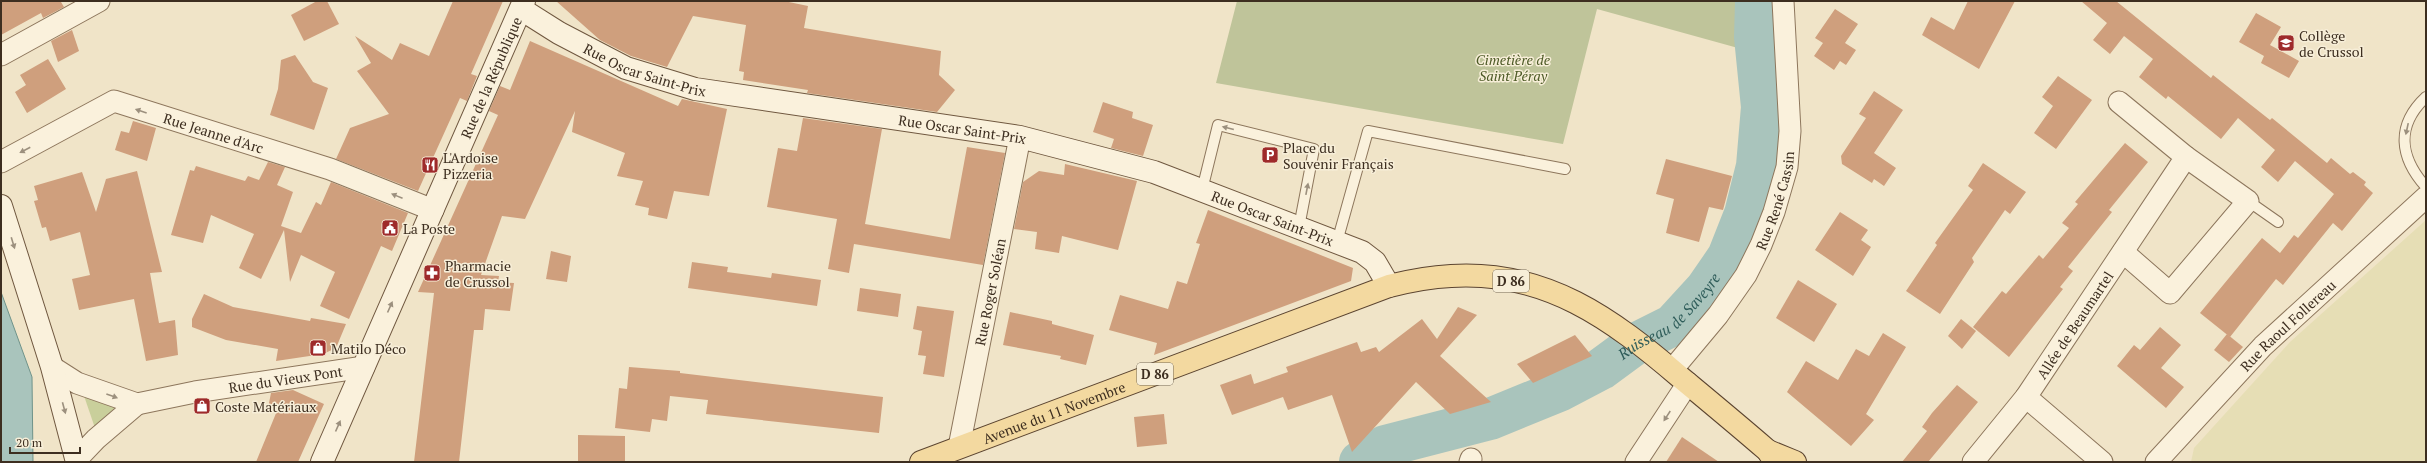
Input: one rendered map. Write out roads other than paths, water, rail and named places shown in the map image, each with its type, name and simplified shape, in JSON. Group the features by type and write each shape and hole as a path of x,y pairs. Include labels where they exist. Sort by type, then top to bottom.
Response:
{"main road":[{"name":"D 86","path":"1388,286 1422,279 1453,276 1485,277 1519,282 1551,291 1587,307 1623,330 1772,456"},
{"name":"Avenue du 11 Novembre","path":"931,460 960,447 1388,286"},
{"path":"1772,456 1795,462"}],"street":[{"path":"1,55 99,1"},
{"name":"Rue René Cassin","path":"1636,462 1680,377 1718,315 1746,275 1761,245 1774,212 1787,167 1790,131 1783,1"},
{"name":"Rue Oscar Saint-Prix","path":"523,5 559,33 626,68 695,89 1020,137 1154,172 1362,252 1375,262 1388,286"},
{"name":"Rue de la République","path":"322,462 523,5"},
{"name":"Rue Jeanne d'Arc","path":"1,162 114,102 330,169 434,210"},
{"path":"2119,102 2186,157 2248,201 2170,293 2123,252"},
{"name":"Rue Roger Soléan","path":"960,447 1020,137"},
{"name":"Allée de Beaumartel","path":"1973,462 2026,396 2186,157"},
{"name":"Rue Raoul Follereau","path":"2156,462 2263,346 2426,197"},
{"path":"1,206 52,367 77,460"},
{"path":"52,367 77,383 137,404"},
{"name":"Rue du Vieux Pont","path":"77,460 96,439 137,404 195,392 364,367"},
{"path":"2026,396 2102,462"}],"lane":[{"path":"2426,96 2411,115 2404,149 2408,164 2426,187"},
{"path":"1202,190 1218,126 1314,149 1299,227"},
{"path":"1337,242 1368,131 1564,169"},
{"path":"2248,201 2278,222"}],"water":[{"path":"1,292 32,377 33,462 1,462"}],"waterway":[{"name":"Ruisseau de Saveyre","path":"1360,462 1385,446 1490,419 1561,390 1601,369 1635,344 1673,325 1706,289 1728,257 1745,214 1757,166 1762,107 1755,37 1756,1"}],"place":[{"name":"Collège de Crussol","path":"2286,43"},
{"name":"Place du Souvenir Français","path":"1270,155"},
{"name":"L'Ardoise Pizzeria","path":"430,165"},
{"name":"La Poste","path":"390,228"},
{"name":"Pharmacie de Crussol","path":"432,273"},
{"name":"Matilo Déco","path":"318,348"},
{"name":"Coste Matériaux","path":"202,406"}],"park label":[{"name":"Cimetière de Saint Péray","path":"1513,68"}]}
